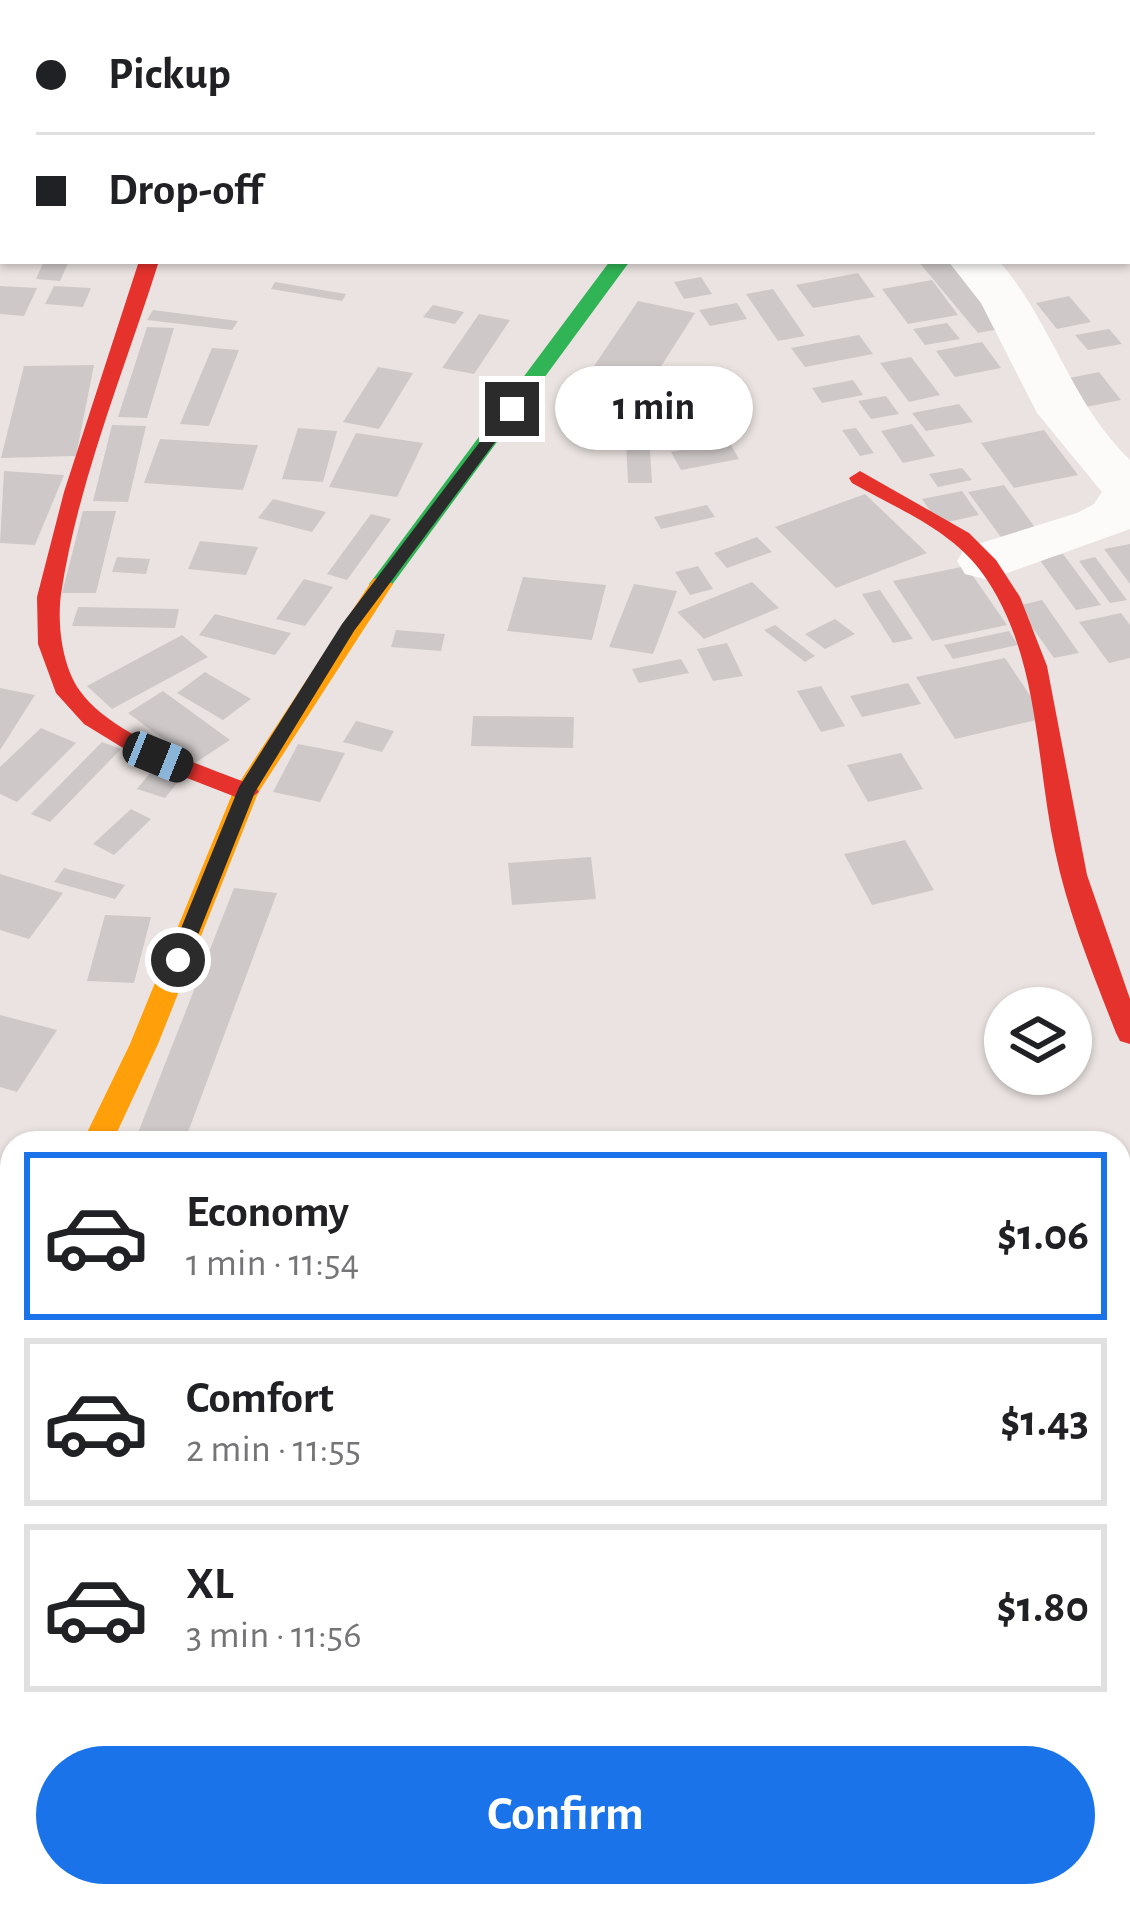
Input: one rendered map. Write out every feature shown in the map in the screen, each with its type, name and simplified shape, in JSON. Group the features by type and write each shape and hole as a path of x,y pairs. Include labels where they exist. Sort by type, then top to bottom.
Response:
{"street":[{"path":"148,264 123,330 63,545 48,609 54,664 72,699 103,725 158,757 246,792"},
{"path":"104,1131 246,792 348,628 618,264"},
{"path":"974,264 1013,317 1047,386 1079,434 1130,490 1113,516 1096,525 986,561"},
{"path":"860,478 986,561 1012,602 1037,666 1051,721 1063,828 1078,890 1130,1034"}],"building":[{"path":"43,264 68,264 60,281 36,279"},
{"path":"920,264 963,264 1015,326 978,333"},
{"path":"858,273 875,297 813,308 796,285"},
{"path":"701,277 712,294 684,299 674,282"},
{"path":"932,280 958,315 908,324 882,289"},
{"path":"275,282 346,294 342,301 271,289"},
{"path":"0,286 37,288 24,316 0,314"},
{"path":"54,286 91,288 83,307 45,304"},
{"path":"773,289 805,336 778,341 746,294"},
{"path":"1069,296 1091,322 1057,329 1036,303"},
{"path":"638,301 695,313 653,379 594,366"},
{"path":"737,303 747,319 710,326 699,310"},
{"path":"433,305 464,312 455,324 423,317"},
{"path":"153,310 238,321 232,330 147,320"},
{"path":"479,314 510,320 474,374 442,368"},
{"path":"947,323 960,339 925,345 913,329"},
{"path":"147,327 174,328 147,418 118,417"},
{"path":"1109,329 1122,344 1088,350 1075,335"},
{"path":"859,335 873,354 805,367 791,348"},
{"path":"982,342 1001,368 955,377 936,351"},
{"path":"212,348 239,350 209,426 180,424"},
{"path":"911,357 940,395 909,402 880,363"},
{"path":"94,365 76,456 1,458 24,366"},
{"path":"378,367 413,373 379,429 343,422"},
{"path":"1099,372 1121,400 1071,410 1049,382"},
{"path":"853,380 863,395 822,403 812,388"},
{"path":"886,396 899,414 871,419 858,401"},
{"path":"647,399 652,483 628,483 624,400"},
{"path":"959,404 973,422 926,431 912,413"},
{"path":"699,406 716,434 671,443 654,415"},
{"path":"912,424 935,456 903,463 881,431"},
{"path":"112,425 146,426 128,502 93,501"},
{"path":"298,428 337,431 323,482 282,479"},
{"path":"856,428 874,453 860,456 842,430"},
{"path":"1044,430 1078,475 1014,488 981,443"},
{"path":"356,433 423,443 397,497 329,487"},
{"path":"160,439 258,445 243,490 144,483"},
{"path":"729,441 739,459 681,470 671,452"},
{"path":"962,468 972,480 938,487 929,474"},
{"path":"4,471 64,475 35,545 0,543"},
{"path":"1004,485 1039,533 1003,540 968,492"},
{"path":"962,491 979,515 939,524 922,499"},
{"path":"865,494 927,553 836,588 775,527"},
{"path":"273,499 326,512 312,532 258,518"},
{"path":"707,505 715,517 661,529 654,517"},
{"path":"83,511 116,511 96,593 62,593"},
{"path":"371,514 391,519 347,580 327,574"},
{"path":"757,537 772,552 727,568 714,553"},
{"path":"200,541 258,547 246,575 188,569"},
{"path":"1130,544 1130,584 1104,549"},
{"path":"1063,554 1101,605 1076,610 1039,559"},
{"path":"117,557 150,559 146,574 112,572"},
{"path":"1095,557 1127,600 1110,603 1079,561"},
{"path":"698,566 713,589 690,595 675,572"},
{"path":"966,566 1007,625 932,641 893,581"},
{"path":"523,577 606,585 592,640 507,631"},
{"path":"304,579 333,587 305,626 276,619"},
{"path":"752,582 779,608 704,639 677,612"},
{"path":"634,584 677,591 653,654 609,647"},
{"path":"880,590 913,639 893,643 862,594"},
{"path":"1042,600 1079,653 1054,658 1017,606"},
{"path":"78,607 179,609 175,628 72,626"},
{"path":"1121,613 1130,625 1130,658 1109,663 1079,622"},
{"path":"215,614 291,633 275,655 199,635"},
{"path":"835,619 855,634 825,649 805,634"},
{"path":"775,625 815,656 805,662 764,630"},
{"path":"396,630 445,634 441,651 391,647"},
{"path":"1009,631 1018,645 953,659 944,645"},
{"path":"182,635 208,657 112,709 87,686"},
{"path":"727,643 743,676 713,681 697,649"},
{"path":"1005,658 1045,718 955,739 916,677"},
{"path":"681,659 689,673 639,683 632,669"},
{"path":"205,672 251,699 223,720 177,693"},
{"path":"908,683 921,704 862,717 850,696"},
{"path":"821,686 845,726 821,732 797,691"},
{"path":"0,688 35,695 0,750"},
{"path":"163,691 230,740 195,763 128,713"},
{"path":"473,716 574,717 573,748 471,746"},
{"path":"356,721 394,731 382,752 343,742"},
{"path":"41,728 76,743 17,802 0,794 0,767"},
{"path":"102,742 121,749 50,822 31,814"},
{"path":"298,744 345,753 320,802 273,792"},
{"path":"901,753 923,789 868,802 847,765"},
{"path":"150,773 178,782 165,798 137,789"},
{"path":"131,809 151,819 114,855 93,844"},
{"path":"905,840 934,890 872,905 844,854"},
{"path":"591,857 596,899 512,905 508,863"},
{"path":"64,868 125,885 115,899 54,882"},
{"path":"0,874 63,893 29,939 0,930"},
{"path":"234,888 277,893 188,1131 139,1131"},
{"path":"105,915 151,917 134,983 87,981"},
{"path":"0,1015 57,1030 17,1092 0,1087"}],"traffic: fast":[{"path":"381,584 618,264"}],"traffic: slow":[{"path":"103,1131 144,1044 246,792 381,584"}],"traffic: jam":[{"path":"148,264 75,492 49,597 50,644 68,693 93,718 155,756 246,792"},
{"path":"860,478 961,538 988,565 1009,597 1044,703 1074,875 1130,1033"}],"route":[{"path":"178,960 246,792 348,628 512,409"}]}
